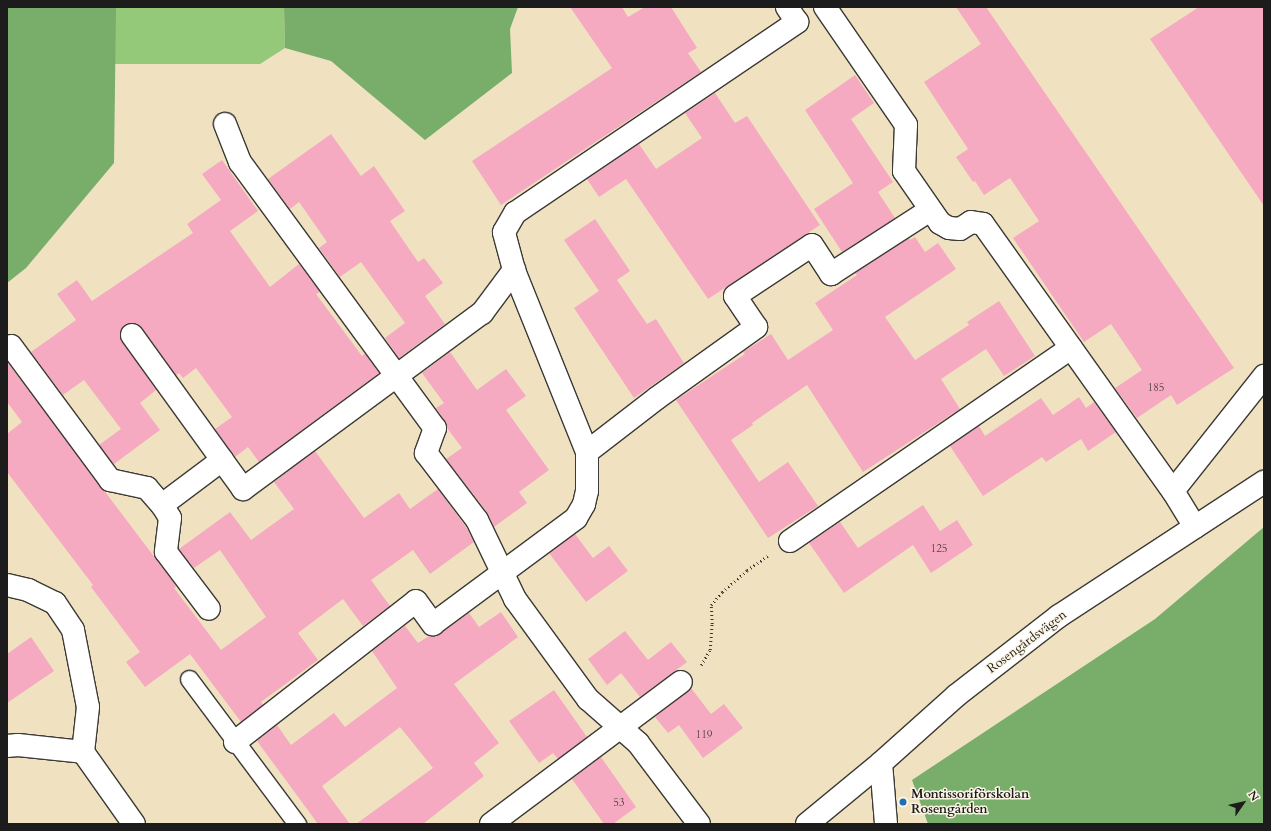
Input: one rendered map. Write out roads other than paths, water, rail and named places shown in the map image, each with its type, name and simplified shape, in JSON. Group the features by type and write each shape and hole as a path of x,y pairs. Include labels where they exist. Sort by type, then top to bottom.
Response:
{"street":[{"path":"235,742 416,600 433,624 576,518 584,504 586,497 587,452 514,270 504,232 515,213 797,22 787,7"},
{"path":"826,7 906,125 904,171 930,210 940,223 949,228 960,229 971,222 983,224 1173,491 1195,527"},
{"path":"225,124 240,162 435,428 426,453 477,520 490,544 502,574 516,599 588,699 619,728 638,743 699,824"},
{"path":"587,452 657,398 756,328 735,296 812,245 831,274 930,210"},
{"path":"132,335 243,489 482,313 514,270"},
{"path":"11,346 110,480 147,488 162,505 170,518 166,552 209,609"},
{"path":"790,541 1071,348"},
{"path":"1173,491 1264,376"},
{"path":"162,505 222,460"},
{"name":"Rosengårdsvägen","path":"807,824 881,763 957,695 1059,616 1264,482"},
{"path":"7,585 28,590 55,603 73,630 88,707 83,752 134,824"},
{"path":"491,824 681,682"},
{"path":"7,746 18,745 83,752"},
{"path":"881,763 886,824"}],"lane":[{"path":"189,679 297,824"}],"place":[{"name":"Montissoriförskolan Rosengården","path":"903,802"}]}
